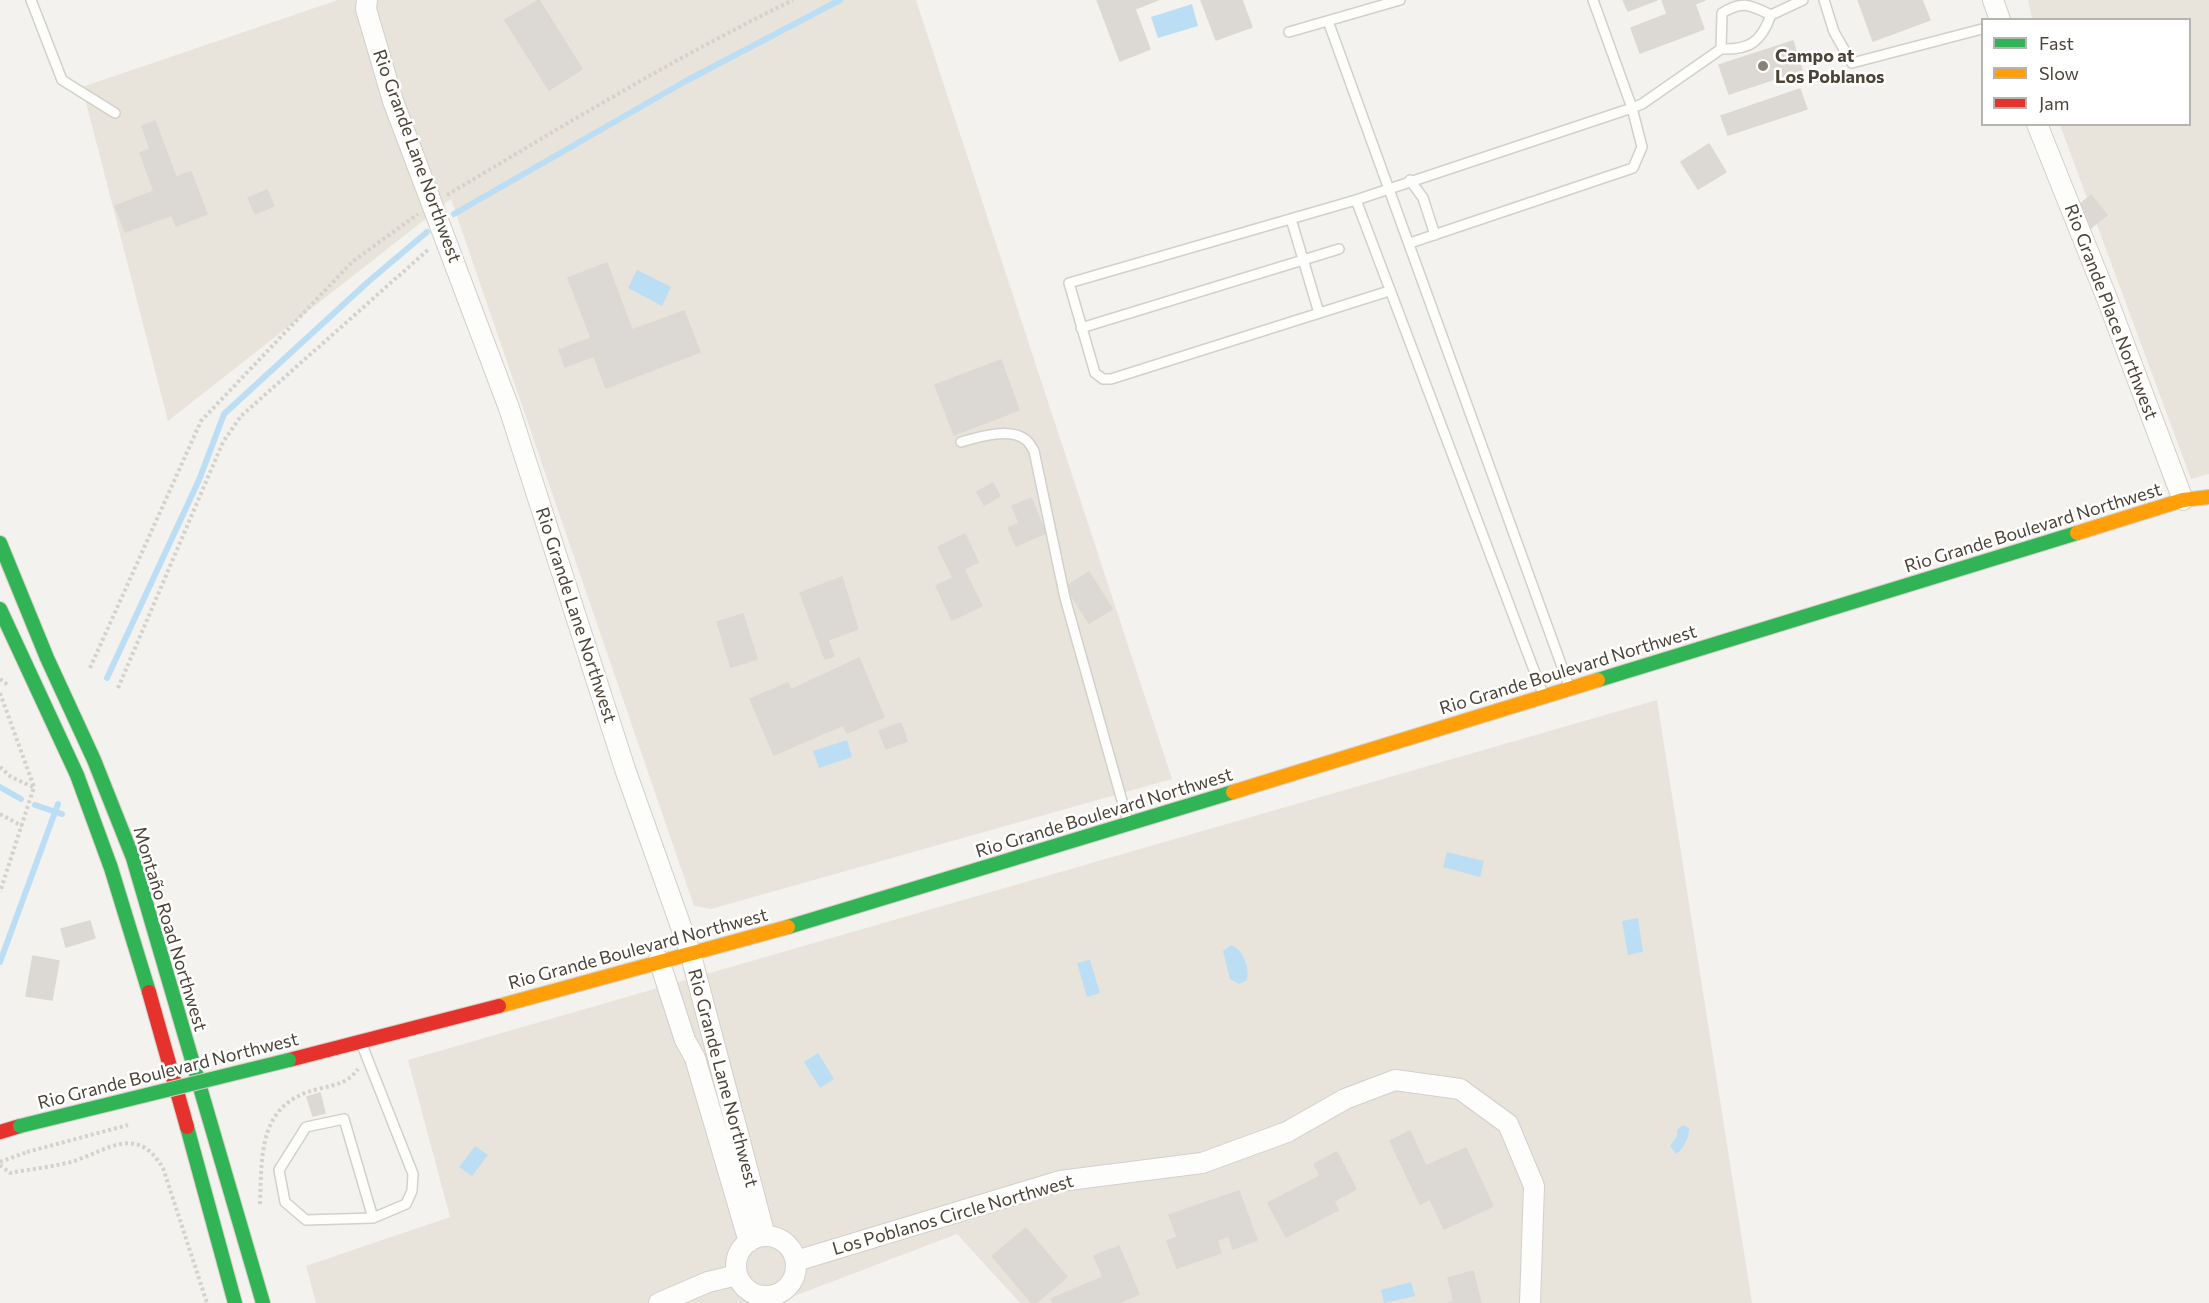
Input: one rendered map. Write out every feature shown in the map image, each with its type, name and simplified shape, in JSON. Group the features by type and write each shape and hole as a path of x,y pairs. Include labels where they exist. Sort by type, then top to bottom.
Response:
{"street":[{"name":"Rio Grande Lane Northwest","path":"367,0 366,9 393,101 509,408 625,769 690,952 736,1128 757,1239"},
{"path":"1993,0 1999,18"},
{"name":"Rio Grande Place Northwest","path":"2038,126 2106,296 2183,500"},
{"name":"Rio Grande Boulevard Northwest","path":"0,1132 361,1043 858,907 2183,500 2209,497"},
{"name":"Montaño Road Northwest","path":"0,543 47,657 94,760 133,858 263,1303"},
{"path":"0,609 77,775 111,868 154,1008 235,1303"},
{"name":"Rio Grande Lane Northwest","path":"660,960 685,1041 695,1058 717,1134 757,1239"},
{"name":"Los Poblanos Circle Northwest","path":"796,1261 1060,1181 1202,1163 1287,1132 1345,1099 1395,1080 1460,1089 1508,1124 1534,1186 1530,1303"},
{"path":"757,1239 786,1243 796,1261 796,1271 791,1284 781,1293 770,1297 758,1296 745,1288 737,1275 737,1258 757,1239"},
{"path":"659,1303 708,1282 737,1275"}],"lane":[{"path":"31,0 62,80 115,113"},
{"path":"1289,32 1400,0"},
{"path":"1410,243 1633,168 1642,147 1632,108 1593,0"},
{"path":"1389,291 1103,379 1095,373 1069,283 1356,200 1410,180 1632,108 1642,104 1721,49 1737,50 1753,44 1764,32 1771,15 1803,0"},
{"path":"1824,0 1834,32 1851,63 1981,30"},
{"path":"1721,49 1722,13 1735,4 1747,4 1771,15"},
{"path":"1328,21 1570,688"},
{"path":"1410,180 1423,198 1435,235"},
{"path":"1356,200 1544,697"},
{"path":"1291,219 1319,313"},
{"path":"1081,328 1339,249"},
{"path":"961,442 978,437 1011,434 1025,439 1034,451 1065,598 1128,824"},
{"path":"361,1043 414,1174 412,1191 406,1204 373,1218 306,1220 285,1202 279,1170 306,1127 344,1119 373,1218"},
{"path":"717,1134 736,1128"}],"path":[{"path":"90,668 201,421 352,262 432,204 615,95 722,34 793,0"},
{"path":"118,688 224,442 241,416 444,236"},
{"path":"0,693 34,787 0,892"},
{"path":"0,766 10,777 34,787"},
{"path":"0,814 22,826"},
{"path":"27,1152 0,1163 10,1173 73,1161 112,1144 124,1142 142,1148 157,1158 163,1168 207,1303"}],"shaded area":[{"path":"338,0 916,0 1172,779 711,909 694,906 451,199 168,421 82,87"},
{"path":"2028,0 2209,0 2209,474 2191,479 2060,126 2191,126 2191,18 2032,18"},
{"path":"1657,700 1752,1303 1020,1303 957,1234 776,1303 316,1303 306,1266 450,1217 408,1060"}],"water":[{"path":"1192,4 1198,26 1158,38 1151,17"},
{"path":"637,270 671,287 662,306 628,288"},
{"path":"847,740 852,757 819,768 813,751"},
{"path":"1447,852 1484,861 1480,877 1443,867"},
{"path":"1638,918 1643,952 1628,955 1622,921"},
{"path":"1231,945 1239,950 1246,965 1247,980 1239,984 1230,979 1223,951"},
{"path":"1090,960 1100,993 1087,997 1077,963"},
{"path":"818,1053 834,1079 820,1088 804,1062"},
{"path":"1683,1125 1689,1128 1688,1135 1676,1154 1670,1146 1677,1136 1677,1130"},
{"path":"475,1146 488,1155 472,1176 459,1167"},
{"path":"1411,1282 1415,1296 1384,1303 1381,1290"}],"building":[{"path":"539,0 582,69 549,90 505,20"},
{"path":"1097,0 1158,0 1135,9 1150,49 1120,61"},
{"path":"1201,0 1242,0 1252,27 1216,40"},
{"path":"1623,0 1657,0 1628,11"},
{"path":"1662,0 1705,0 1695,4 1704,29 1640,53 1631,28 1667,14"},
{"path":"1858,0 1922,0 1930,20 1873,41"},
{"path":"1793,41 1802,70 1729,94 1719,65"},
{"path":"1800,89 1807,109 1728,135 1721,116"},
{"path":"155,121 176,177 191,172 207,214 176,226 172,215 125,232 115,206 154,191 140,153 150,149 142,126"},
{"path":"1709,144 1726,172 1698,189 1681,162"},
{"path":"267,190 274,206 255,214 248,198"},
{"path":"2091,195 2107,215 2091,228 2075,208"},
{"path":"607,263 632,330 684,311 700,352 606,388 594,356 565,367 559,350 591,338 568,278"},
{"path":"1001,360 1019,410 954,435 935,385"},
{"path":"993,483 1000,496 984,505 977,492"},
{"path":"1031,498 1046,533 1016,546 1008,528 1019,523 1012,506"},
{"path":"965,534 978,562 964,569 982,606 952,620 936,586 953,578 938,547"},
{"path":"1089,572 1112,609 1089,623 1066,587"},
{"path":"842,577 858,629 828,640 834,656 825,659 800,593"},
{"path":"743,614 757,659 731,667 717,622"},
{"path":"859,658 884,717 847,733 843,725 774,755 750,699 788,683 791,690"},
{"path":"901,723 907,741 886,749 879,731"},
{"path":"90,921 95,938 66,947 61,929"},
{"path":"33,956 59,961 52,1000 26,996"},
{"path":"320,1093 325,1113 313,1116 307,1097"},
{"path":"1410,1131 1426,1166 1466,1148 1493,1206 1444,1229 1430,1199 1420,1204 1390,1141"},
{"path":"1337,1152 1356,1189 1334,1201 1338,1210 1286,1237 1268,1203 1320,1176 1314,1164"},
{"path":"1239,1191 1257,1240 1233,1249 1229,1236 1217,1240 1221,1253 1177,1268 1167,1241 1177,1237 1169,1215"},
{"path":"1026,1228 1067,1277 1036,1303 1032,1303 992,1256"},
{"path":"1119,1246 1139,1294 1118,1303 1053,1303 1051,1299 1103,1277 1094,1256"},
{"path":"1473,1271 1481,1303 1448,1303 1454,1301 1448,1278"}],"waterway":[{"path":"454,214 684,82 840,0"},
{"path":"107,678 199,480 224,414 369,281 427,232"},
{"path":"0,787 21,799"},
{"path":"0,962 58,804"},
{"path":"35,805 62,814"}],"traffic: fast":[{"path":"1598,680 2077,533"},
{"path":"0,543 47,658 94,760 133,858 263,1303"},
{"path":"0,609 77,775 111,868 149,992"},
{"path":"788,927 1233,792"},
{"path":"20,1126 289,1060"},
{"path":"187,1127 235,1303"}],"traffic: slow":[{"path":"2077,533 2183,500 2209,497"},
{"path":"1233,792 1598,680"},
{"path":"499,1006 788,927"}],"traffic: jam":[{"path":"149,992 187,1127"},
{"path":"289,1060 499,1006"},
{"path":"0,1132 20,1126"}],"place":[{"name":"Campo at Los Poblanos","path":"1763,66"}]}
